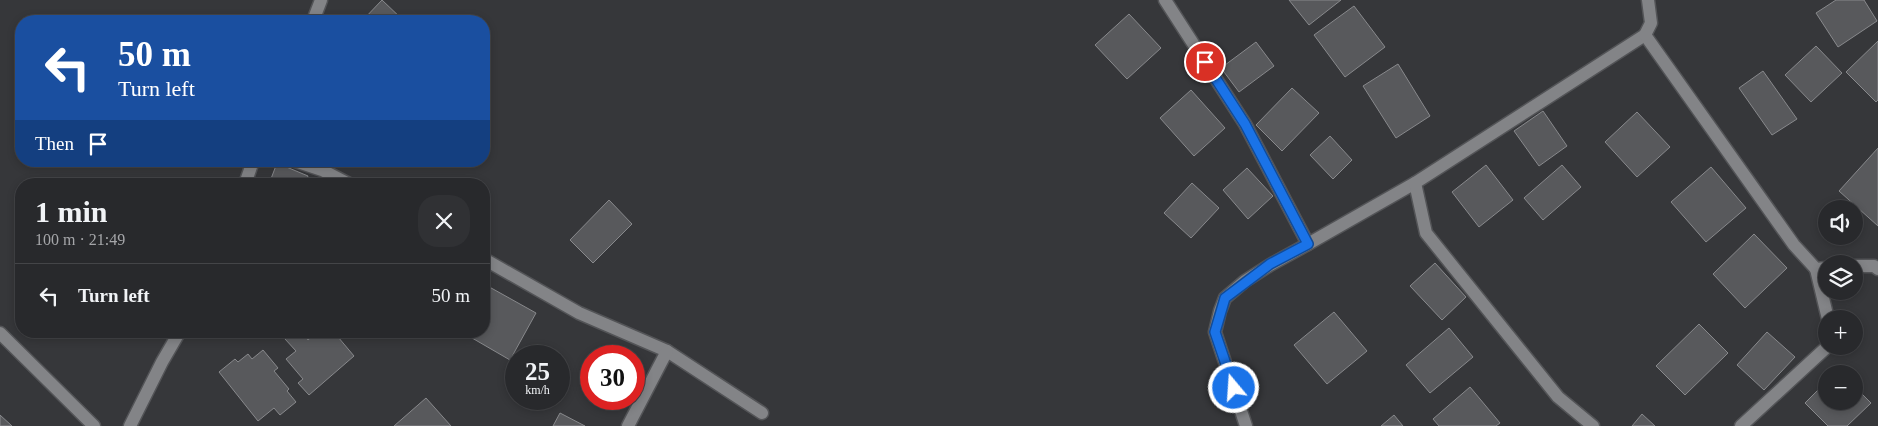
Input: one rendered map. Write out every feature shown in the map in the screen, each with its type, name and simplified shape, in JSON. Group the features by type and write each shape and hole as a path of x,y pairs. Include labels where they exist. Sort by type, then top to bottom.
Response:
{"street":[{"path":"315,15 321,0"},
{"path":"1165,0 1245,124 1308,244"},
{"path":"1246,426 1215,332 1225,298 1245,281 1270,264 1415,183 1645,35 1651,23 1648,0"},
{"path":"1645,35 1794,245 1818,265"},
{"path":"313,167 337,178"},
{"path":"1415,183 1426,233 1558,397 1593,426"},
{"path":"490,261 579,313 667,351 762,412"},
{"path":"1863,266 1874,266 1878,269"},
{"path":"0,333 94,426"},
{"path":"130,426 176,338"},
{"path":"628,426 667,351"},
{"path":"1741,426 1818,355"}],"building":[{"path":"382,0 398,15 368,15"},
{"path":"1289,0 1341,0 1309,25"},
{"path":"1836,0 1864,0 1877,21 1838,47 1816,13"},
{"path":"1354,6 1385,47 1345,77 1314,35"},
{"path":"1129,14 1161,48 1127,79 1095,45"},
{"path":"1878,41 1878,100 1876,102 1846,72"},
{"path":"1256,42 1274,66 1239,92 1221,68"},
{"path":"1816,46 1842,73 1811,102 1785,75"},
{"path":"1398,64 1430,116 1396,138 1363,86"},
{"path":"1763,71 1797,119 1772,135 1739,88"},
{"path":"1292,88 1319,113 1282,151 1256,125"},
{"path":"1191,90 1225,128 1194,156 1160,118"},
{"path":"1543,111 1567,146 1539,166 1514,131"},
{"path":"1637,112 1670,147 1637,177 1605,142"},
{"path":"1330,136 1352,160 1333,179 1310,155"},
{"path":"1878,148 1878,226 1863,213 1863,200 1849,200 1839,191"},
{"path":"1486,165 1513,200 1479,227 1452,192"},
{"path":"1562,165 1581,187 1543,220 1524,198"},
{"path":"275,167 287,167 308,176 307,178 271,178"},
{"path":"1711,167 1746,208 1706,242 1671,202"},
{"path":"1247,168 1273,196 1248,219 1223,190"},
{"path":"1192,183 1219,208 1191,238 1164,213"},
{"path":"609,200 632,224 593,263 570,240"},
{"path":"1754,234 1787,268 1745,308 1713,274"},
{"path":"1435,263 1466,297 1442,320 1410,286"},
{"path":"490,287 536,313 518,345 505,345 505,357 472,338 490,338"},
{"path":"1334,312 1367,351 1327,384 1294,345"},
{"path":"1699,324 1728,353 1685,395 1656,366"},
{"path":"1449,328 1473,357 1430,393 1406,365"},
{"path":"1767,332 1795,357 1764,390 1737,365"},
{"path":"339,338 354,356 309,395 298,383 303,379 286,359 296,351 285,339"},
{"path":"263,350 278,368 274,371 289,389 287,391 296,402 280,415 274,408 258,421 219,372 235,359 238,362 248,354 252,359"},
{"path":"1470,387 1500,423 1496,426 1439,426 1433,419"},
{"path":"1818,390 1818,410 1863,410 1863,395 1871,403 1847,426 1828,426 1805,403"},
{"path":"426,398 451,426 394,426"},
{"path":"560,413 585,426 553,426"},
{"path":"1642,414 1655,426 1632,426"},
{"path":"0,415 12,426 0,426"},
{"path":"1394,415 1403,426 1381,426"}],"route":[{"path":"1205,62 1245,124 1308,244 1270,264 1245,281 1225,298 1215,332 1234,388"}]}
